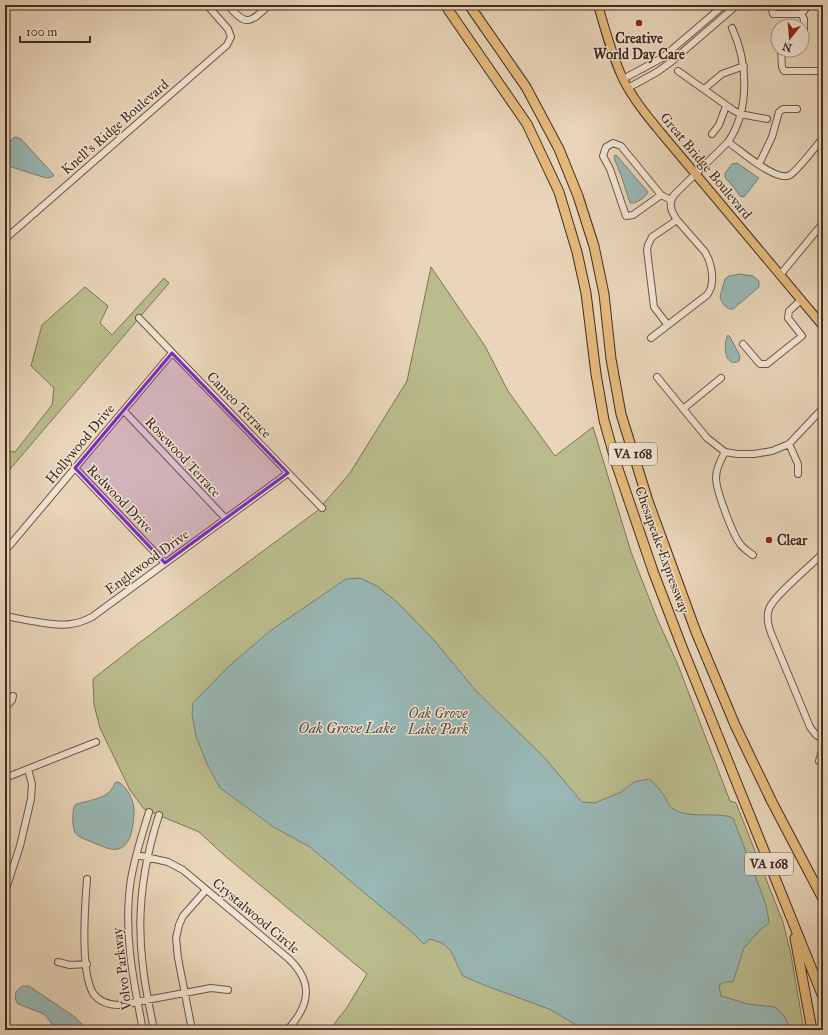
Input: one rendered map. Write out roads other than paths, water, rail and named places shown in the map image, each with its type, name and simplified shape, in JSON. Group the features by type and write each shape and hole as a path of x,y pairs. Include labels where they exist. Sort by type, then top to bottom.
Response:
{"highway":[{"name":"Chesapeake Expressway","path":"445,5 527,124 559,192 577,252 586,293 596,374 604,420 616,463 653,571 790,919 823,997"},
{"name":"Chesapeake Expressway","path":"469,5 526,87 559,148 576,189 594,246 603,288 611,359 621,414 650,508 696,632 735,725 772,802 823,899"},
{"name":"VA 168","path":"790,919 812,1030"}],"main road":[{"name":"Great Bridge Boulevard","path":"598,5 609,43 623,79 643,110 823,326"}],"street":[{"name":"Knell's Ridge Boulevard","path":"5,239 227,45 231,37 228,29 207,5"},
{"path":"228,5 236,15 246,20 255,18 269,5"},
{"path":"623,79 662,58 724,5"},
{"path":"628,88 668,64 737,5"},
{"path":"771,5 773,14 800,14 809,5"},
{"path":"800,14 803,18"},
{"path":"652,338 667,324 707,295 712,288 708,258 705,252 677,220 671,211 670,206 674,194 733,136 740,114 745,79 741,49 732,28"},
{"path":"782,58 782,67 784,71 823,71"},
{"path":"704,89 722,74 744,66"},
{"path":"678,71 726,106 740,114 767,118"},
{"path":"712,134 719,125 726,106"},
{"path":"759,164 772,137 779,112 783,109 797,109"},
{"path":"728,142 773,174 782,177 789,176 823,138"},
{"path":"661,195 633,214 626,216 610,169 603,156 606,147 613,143 621,146 661,195 671,200"},
{"path":"667,324 654,307 647,250 652,237 677,220"},
{"path":"780,275 823,223"},
{"name":"Knell's Ridge Boulevard","path":"5,235 12,232"},
{"path":"743,344 760,364 767,364 802,336 788,318 789,311 801,300"},
{"name":"Cameo Terrace","path":"139,318 322,508"},
{"name":"Hollywood Drive","path":"5,551 172,353"},
{"path":"657,376 707,438 726,452 737,454 754,454 772,451 789,444 823,408"},
{"path":"683,409 721,378"},
{"name":"Rosewood Terrace","path":"124,411 226,518"},
{"path":"789,444 798,464 798,474"},
{"path":"726,452 720,463 716,476 716,488 741,545 753,555"},
{"name":"Redwood Drive","path":"75,468 165,563"},
{"name":"Englewood Drive","path":"5,616 58,624 83,622 92,617 288,473"},
{"path":"823,553 776,598 769,608 767,616 771,633 807,722 812,731 823,739"},
{"path":"5,708 12,700 13,696"},
{"path":"5,778 96,742"},
{"path":"819,761 823,748"},
{"path":"5,892 20,846 30,799 32,784 28,769"},
{"name":"Volvo Parkway","path":"143,1030 130,958 128,924 130,890 137,855 149,812"},
{"name":"Volvo Parkway","path":"154,1030 143,968 140,924 141,899 147,857 159,815"},
{"name":"Crystalwood Circle","path":"137,855 177,866 288,959 299,970 305,987 305,1003 298,1019 287,1030"},
{"path":"87,879 84,920 87,964 90,986 96,997 115,1005 211,988 228,990"},
{"path":"192,1030 176,946 177,932 183,916 206,890"},
{"path":"58,962 70,966 87,964"}],"water":[{"path":"16,137 21,139 54,175 52,177 46,178 5,165 5,149 13,138"},
{"path":"615,155 648,192 638,202 630,203 614,158"},
{"path":"737,163 759,178 744,197 740,196 725,177 725,173 732,164"},
{"path":"740,274 753,276 759,281 759,287 733,309 731,309 723,304 720,297 725,279 729,276"},
{"path":"728,335 740,356 739,361 734,363 730,361 726,354 726,339"},
{"name":"Oak Grove Lake","path":"360,578 377,586 397,602 433,639 476,691 543,756 582,802 595,803 621,792 634,782 649,779 659,789 671,807 678,812 694,815 719,815 733,818 765,902 769,923 760,930 744,948 733,982 725,982 719,985 721,996 748,1004 775,1007 785,1017 791,1030 585,1030 549,1009 463,976 451,951 442,943 430,939 424,944 412,932 310,847 275,828 220,788 207,764 196,736 192,714 193,703 228,667 270,631 346,579"},
{"path":"118,782 129,794 133,802 134,813 131,834 125,846 111,849 83,839 76,834 73,826 73,811 75,805 104,796 112,789 115,783"},
{"path":"22,986 29,986 75,1017 88,1030 57,1030 44,1014 18,1004 15,999 16,992"}],"place":[{"name":"Creative World Day Care","path":"639,23"},
{"name":"Clear","path":"769,540"}],"park label":[{"name":"Oak Grove Lake Park","path":"438,722"}]}
